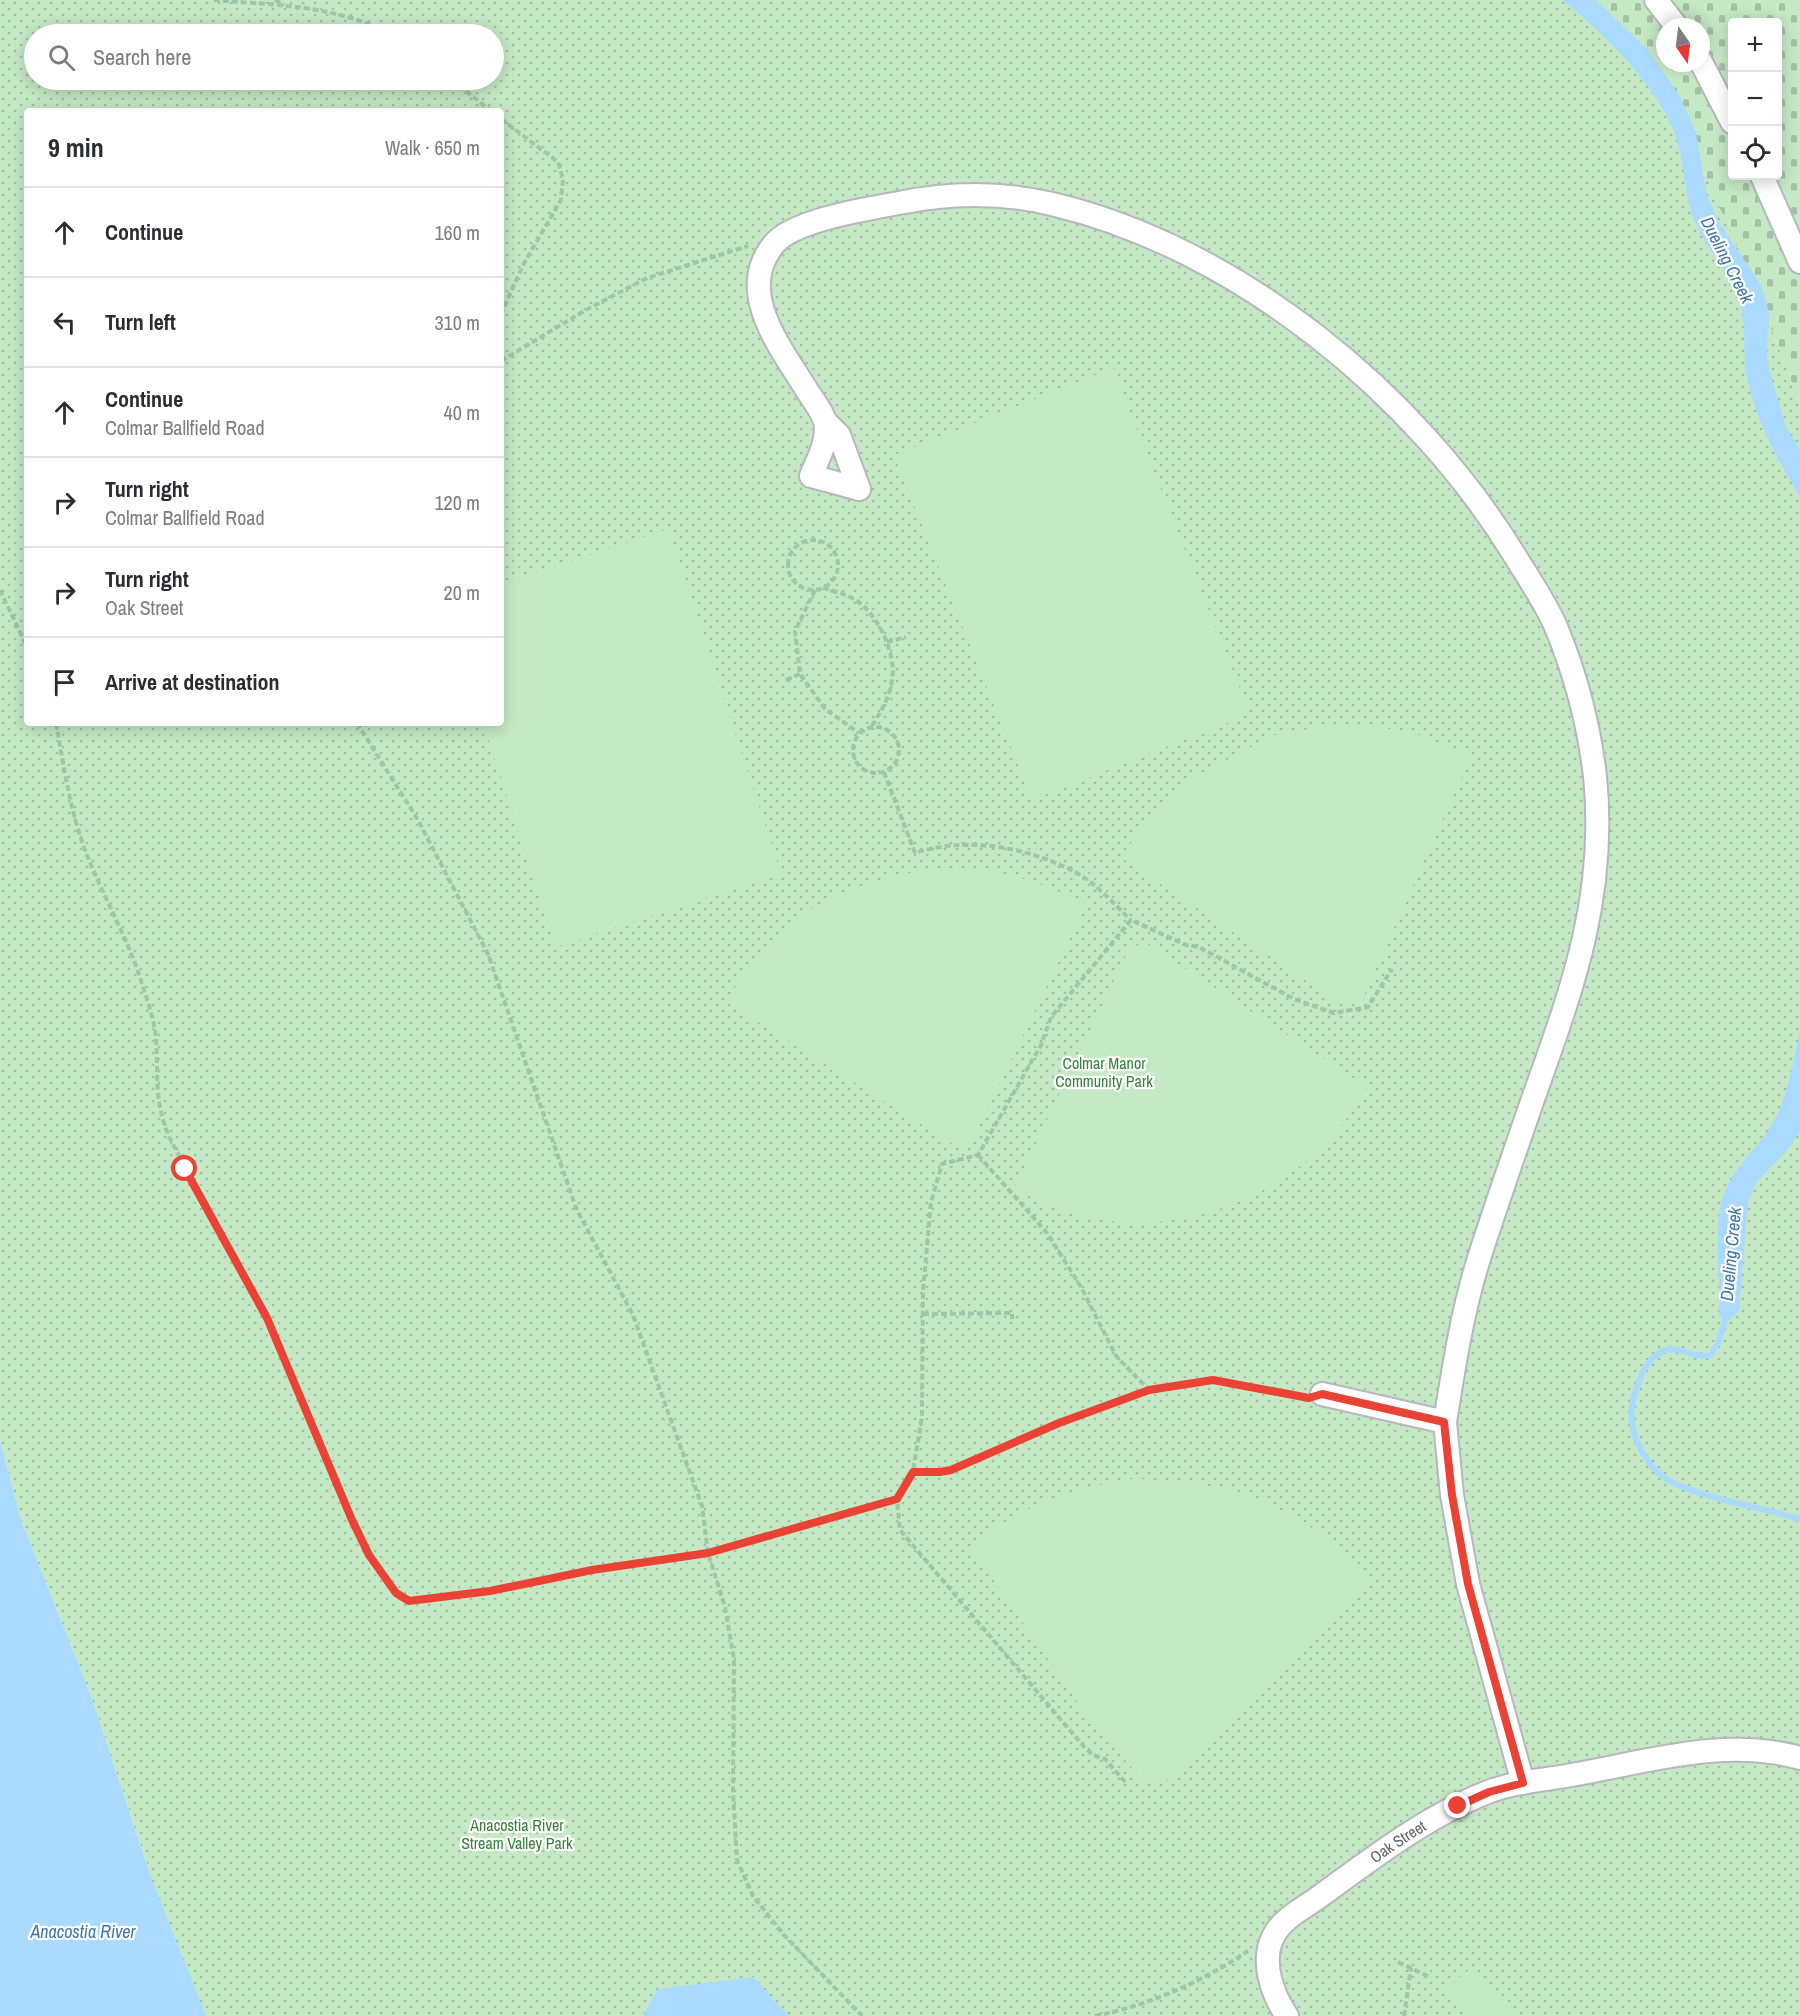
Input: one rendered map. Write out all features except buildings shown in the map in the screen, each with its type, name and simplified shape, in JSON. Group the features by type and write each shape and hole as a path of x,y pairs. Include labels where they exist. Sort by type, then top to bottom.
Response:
{"street":[{"path":"1656,0 1670,18"},
{"path":"1706,72 1728,114"},
{"path":"1764,180 1800,262"},
{"path":"827,423 766,321 758,293 762,261 778,238 804,226 882,206 933,196 965,195 1047,202 1133,228 1186,251 1289,315 1386,397 1455,470 1498,527 1555,624 1573,675 1595,777 1594,887 1590,917 1576,970 1480,1255 1464,1314 1444,1422 1452,1495 1468,1584 1523,1783"},
{"path":"1322,1394 1444,1422"},
{"name":"Oak Street","path":"1274,1934 1294,1915 1418,1830 1489,1792 1523,1783 1730,1749 1760,1749 1800,1758"},
{"path":"1274,1934 1268,1949 1269,1968 1273,1989 1287,2016"}],"path":[{"path":"214,0 288,7 355,19 366,24"},
{"path":"275,0 288,7"},
{"path":"465,90 487,108"},
{"path":"504,121 558,162 562,178 561,200 524,263 504,307"},
{"path":"504,358 584,311 647,278 778,238"},
{"path":"805,542 822,542 835,552 838,560 835,576 823,588 815,590 800,586 790,574 789,558 798,545 805,542"},
{"path":"823,588 855,599 880,625 887,642 893,677 886,704 872,726 859,733 852,748 856,763 868,772 884,772 896,762 899,748 897,740 887,729 872,726"},
{"path":"0,590 24,641"},
{"path":"815,590 795,631 800,674 825,709 859,733"},
{"path":"887,642 906,637"},
{"path":"786,680 800,674"},
{"path":"57,726 67,784 88,858 139,973 152,1018 156,1039 156,1091 166,1129 185,1169 267,1318 369,1555 396,1593 409,1601 490,1591 592,1570 708,1553 897,1499"},
{"path":"359,726 418,820 488,954 576,1208 633,1315 653,1375 680,1439 702,1506 708,1553 725,1607 734,1659 733,1793 737,1860 753,1896 784,1935 862,2016"},
{"path":"884,772 915,853 933,847 962,844 992,846 1026,854 1077,873 1131,920 1216,955 1294,999 1334,1013 1368,1006 1392,969"},
{"path":"1125,1782 1105,1759 1093,1755 1084,1747 900,1530 897,1499 913,1472 922,1417 923,1314 931,1202 942,1164 978,1155 1041,1045 1051,1017 1131,920"},
{"path":"978,1155 1047,1233 1081,1287 1116,1356 1149,1390"},
{"path":"923,1314 1012,1313 1012,1318"},
{"path":"913,1472 951,1470 1059,1423 1149,1390 1213,1380 1309,1398 1322,1394"},
{"path":"1095,2016 1117,2012 1196,1982 1274,1934"},
{"path":"1398,1962 1430,1977"},
{"path":"1404,2016 1411,1968"}],"green space":[{"name":"Colmar Manor Community Park","path":"0,0 1592,0 1663,79 1760,299 1800,404 1800,2016 0,2016 0,1886 149,1870 91,1696 21,1520 0,1441"},
{"path":"1592,0 1800,0 1800,404 1760,299"},
{"path":"1113,368 1250,714 1032,800 894,455"},
{"path":"668,529 781,873 556,947 484,726 504,726 504,583"},
{"path":"1337,724 1410,731 1471,756 1361,1002 1344,1006 1120,857 1152,816 1196,776 1274,735"},
{"path":"947,868 986,871 1019,878 1087,904 971,1142 956,1146 726,1002 746,971 768,945 792,923 818,905 878,880"},
{"path":"1146,943 1367,1087 1344,1123 1315,1154 1281,1180 1244,1200 1204,1214 1162,1221 1120,1222 1078,1215 1053,1207 1014,1189 1130,947"},
{"path":"1132,1479 1203,1485 1263,1502 1317,1532 1370,1578 1224,1729 1163,1783 1144,1782 1090,1720 970,1546 1007,1520 1046,1501 1088,1488"},
{"path":"1472,1967 1515,2016 1470,2016 1447,1989"}],"water":[{"path":"1562,0 1596,0 1647,49 1656,62 1656,72 1663,72 1680,96 1696,133 1706,193 1720,224 1761,285 1769,312 1767,361 1786,427 1800,450 1800,497 1761,424 1746,369 1741,308 1732,285 1694,220 1688,200 1680,150 1669,121 1658,101 1629,63"},
{"path":"1800,1032 1800,1131 1789,1148 1756,1183 1748,1203 1739,1311 1725,1323 1719,1315 1718,1227 1722,1200 1736,1172 1774,1122 1788,1084"},
{"name":"Anacostia River","path":"0,1441 21,1520 91,1696 152,1880 206,2016 0,2016"},
{"path":"754,1977 788,2016 643,2016 658,1989"}],"waterway":[{"name":"Dueling Creek","path":"1726,1318 1718,1343 1711,1355 1698,1356 1669,1349 1657,1354 1648,1364 1634,1396 1632,1422 1635,1435 1646,1459 1665,1478 1676,1484 1722,1499 1800,1519"}],"route":[{"path":"185,1169 225,1237 267,1318 369,1555 396,1593 409,1601 490,1591 592,1570 708,1553 897,1499 913,1472 951,1470 973,1458 1059,1423 1149,1390 1213,1380 1309,1398 1322,1394 1444,1422 1452,1495 1468,1584 1480,1636 1523,1783 1489,1792 1458,1806"}],"park label":[{"name":"Anacostia River Stream Valley Park","path":"517,1834"}]}
